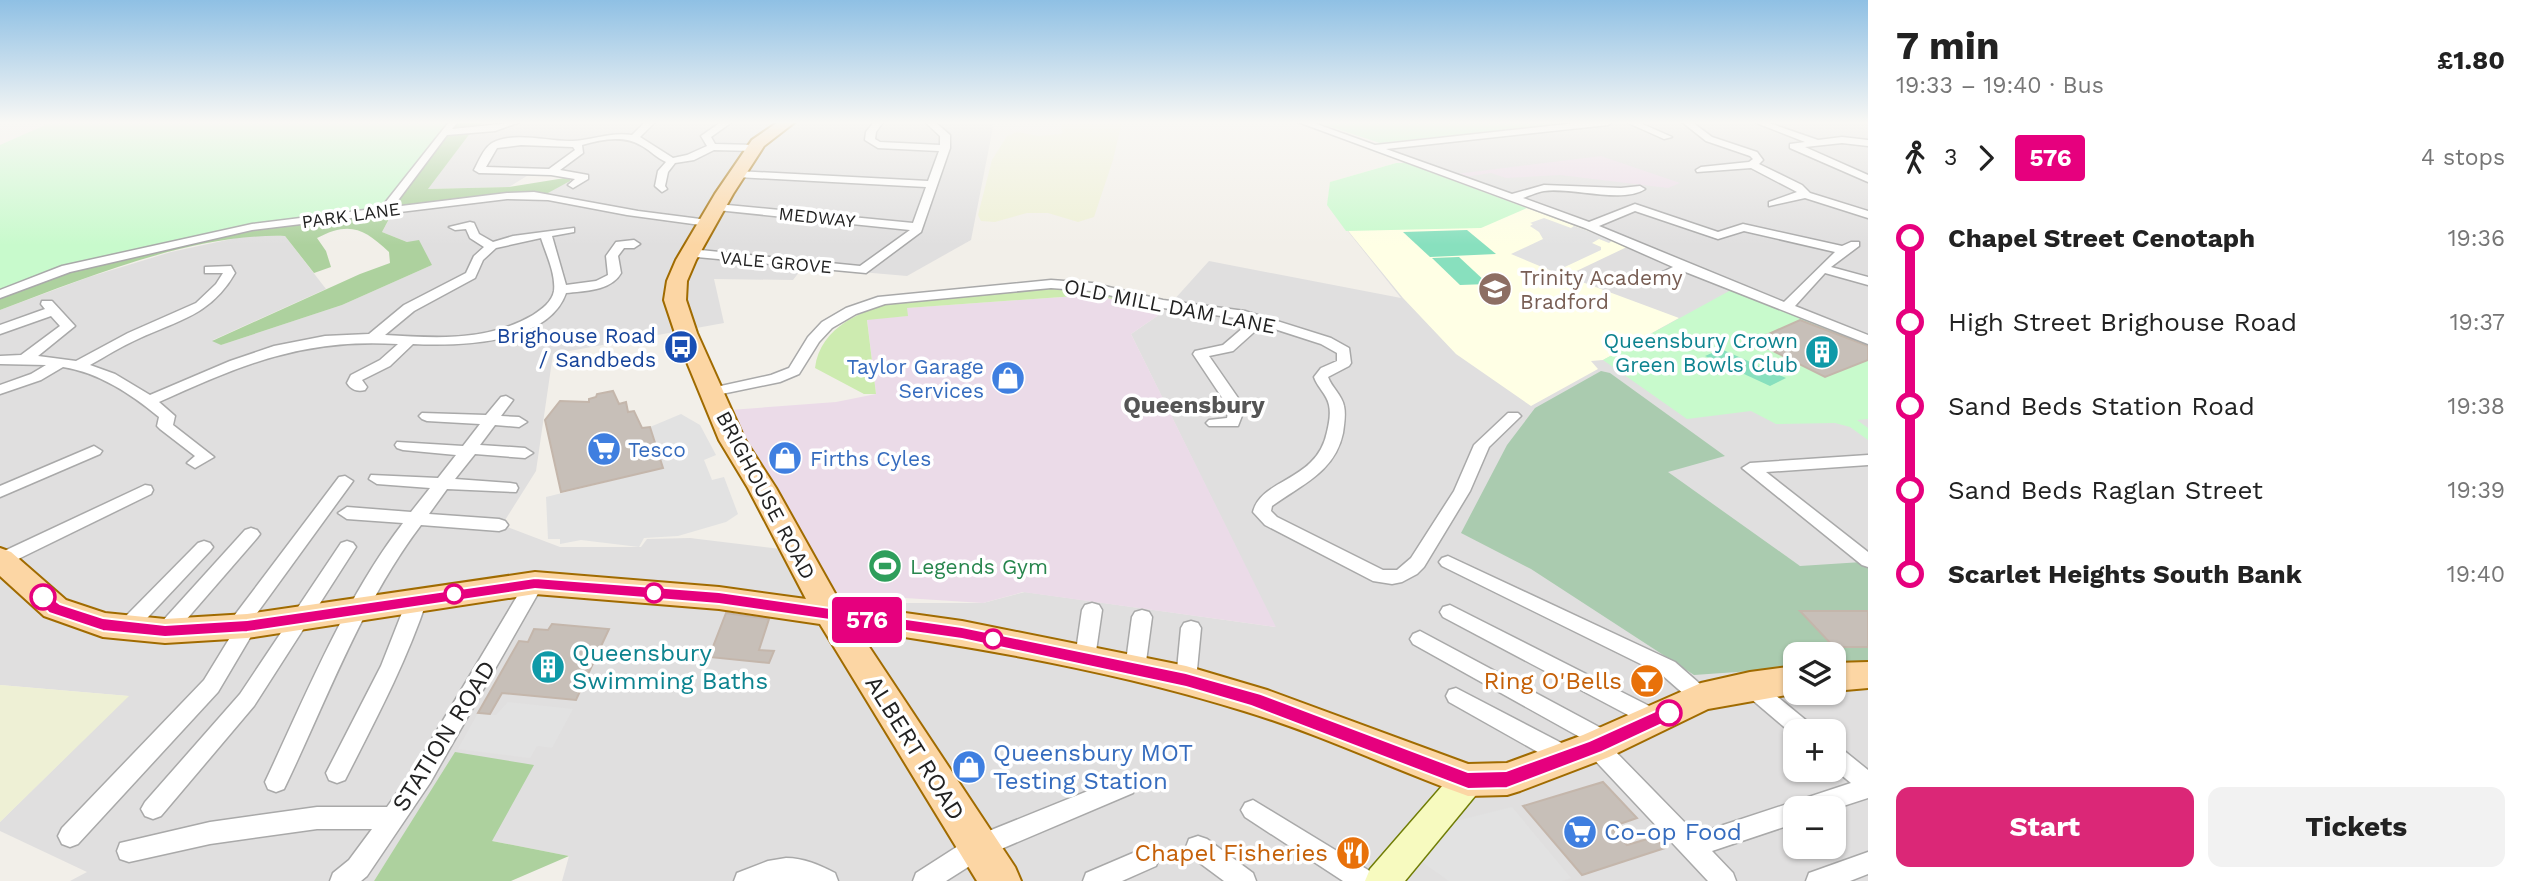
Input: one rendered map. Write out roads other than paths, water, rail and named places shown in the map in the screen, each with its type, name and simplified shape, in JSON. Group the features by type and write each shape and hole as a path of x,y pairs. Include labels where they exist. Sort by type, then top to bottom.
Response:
{"main road":[{"name":"BRIGHOUSE ROAD","path":"745,163 690,253 677,281 675,300 686,333 732,440 762,488 831,615"},
{"path":"1,560 55,608 103,625 165,631 243,626 535,583 719,598 962,633 1186,680 1255,700 1468,780 1507,779 1590,748 1701,697 1783,682"},
{"name":"ALBERT ROAD","path":"831,615 1000,881"},
{"path":"1846,676 1868,675"}],"street":[{"path":"385,210 421,163"},
{"path":"483,163 479,170 551,172 584,177"},
{"path":"551,172 563,163"},
{"path":"658,187 663,171 670,163"},
{"path":"917,227 940,163"},
{"path":"1418,163 1589,226 1786,309 1867,338"},
{"path":"1832,163 1868,179"},
{"path":"1701,171 1752,165 1798,187 1805,195"},
{"path":"573,185 594,171"},
{"path":"737,174 933,184"},
{"path":"1512,198 1544,188 1621,191 1640,189"},
{"name":"PARK LANE","path":"0,293 66,269 252,227 529,193 617,211 712,215"},
{"path":"1773,204 1795,195 1805,195 1868,215"},
{"path":"1589,226 1635,207 1718,236 1742,227 1849,247 1823,268 1786,309"},
{"name":"MEDWAY","path":"712,215 917,227"},
{"path":"455,227 470,225 474,236 492,246"},
{"name":"VALE GROVE","path":"690,253 862,270 915,232 917,227"},
{"path":"375,336 409,307 471,275 478,259 492,246 513,239 570,230"},
{"path":"150,401 231,364 259,354 314,342 375,336 439,342 491,339 534,321 555,303 561,290 546,234"},
{"path":"561,290 602,283 612,278 615,272 612,256 620,244 634,244"},
{"path":"1650,283 1683,267"},
{"path":"1823,268 1868,281"},
{"path":"80,365 132,337 186,315 221,290 229,273 227,269 209,270"},
{"name":"OLD MILL DAM LANE","path":"712,392 775,379 794,370 813,340 827,325 851,311 883,300 1063,284 1092,287 1163,304 1261,319 1326,341 1344,351 1346,358 1344,363 1326,371 1321,377 1322,383 1336,400 1337,415 1335,439 1326,462 1264,503 1262,512 1271,521 1380,576 1393,579 1409,573 1462,491 1482,445 1513,416"},
{"path":"0,330 50,307 68,326 25,359"},
{"path":"1214,424 1240,427 1237,408 1200,354 1228,348 1261,319"},
{"path":"360,387 354,383 356,378 385,363 410,340"},
{"path":"0,360 61,362 80,365 110,376 150,401 167,416 164,426 206,457"},
{"path":"0,390 36,377 61,362"},
{"path":"276,782 357,611 395,546 506,400"},
{"path":"427,416 519,422"},
{"path":"403,445 525,453"},
{"path":"0,492 93,451"},
{"path":"1868,460 1750,468 1868,561"},
{"path":"377,479 510,488"},
{"path":"70,835 211,687 243,626 345,481"},
{"path":"1,560 145,490"},
{"path":"347,513 499,525"},
{"path":"165,631 251,534"},
{"path":"127,627 204,547"},
{"path":"153,809 247,700 347,547"},
{"path":"1448,562 1668,667 1701,697"},
{"name":"STATION ROAD","path":"342,881 358,868 435,755 535,583"},
{"path":"337,773 391,667 417,600"},
{"path":"1085,658 1092,610"},
{"path":"1450,612 1655,719"},
{"path":"1135,669 1142,617"},
{"path":"1186,680 1191,628"},
{"path":"1420,639 1590,748 1724,881"},
{"path":"1750,686 1789,719"},
{"path":"1456,696 1590,748"},
{"path":"1839,796 1868,786 1846,767"},
{"path":"1382,881 1468,780"},
{"path":"925,881 978,847 1125,786"},
{"path":"1253,810 1364,881"},
{"path":"1691,847 1783,816"},
{"path":"129,851 210,833 317,818 393,818"},
{"path":"1198,847 1244,881"},
{"path":"1105,879 1147,858"},
{"path":"1818,881 1868,863"},
{"path":"746,881 774,869 803,869 826,881"}],"place":[{"name":"Trinity Academy Bradford","path":"1495,289"},
{"name":"Brighouse Road / Sandbeds","path":"681,347"},
{"name":"Queensbury Crown Green Bowls Club","path":"1822,352"},
{"name":"Taylor Garage Services","path":"1008,378"},
{"name":"Tesco","path":"604,449"},
{"name":"Firths Cyles","path":"785,458"},
{"name":"Legends Gym","path":"885,566"},
{"name":"Queensbury Swimming Baths","path":"548,667"},
{"name":"Ring O'Bells","path":"1647,681"},
{"name":"Queensbury MOT Testing Station","path":"969,767"},
{"name":"Co-op Food","path":"1580,832"},
{"name":"Chapel Fisheries","path":"1353,853"}],"district":[{"name":"Queensbury","path":"1194,405"}]}
